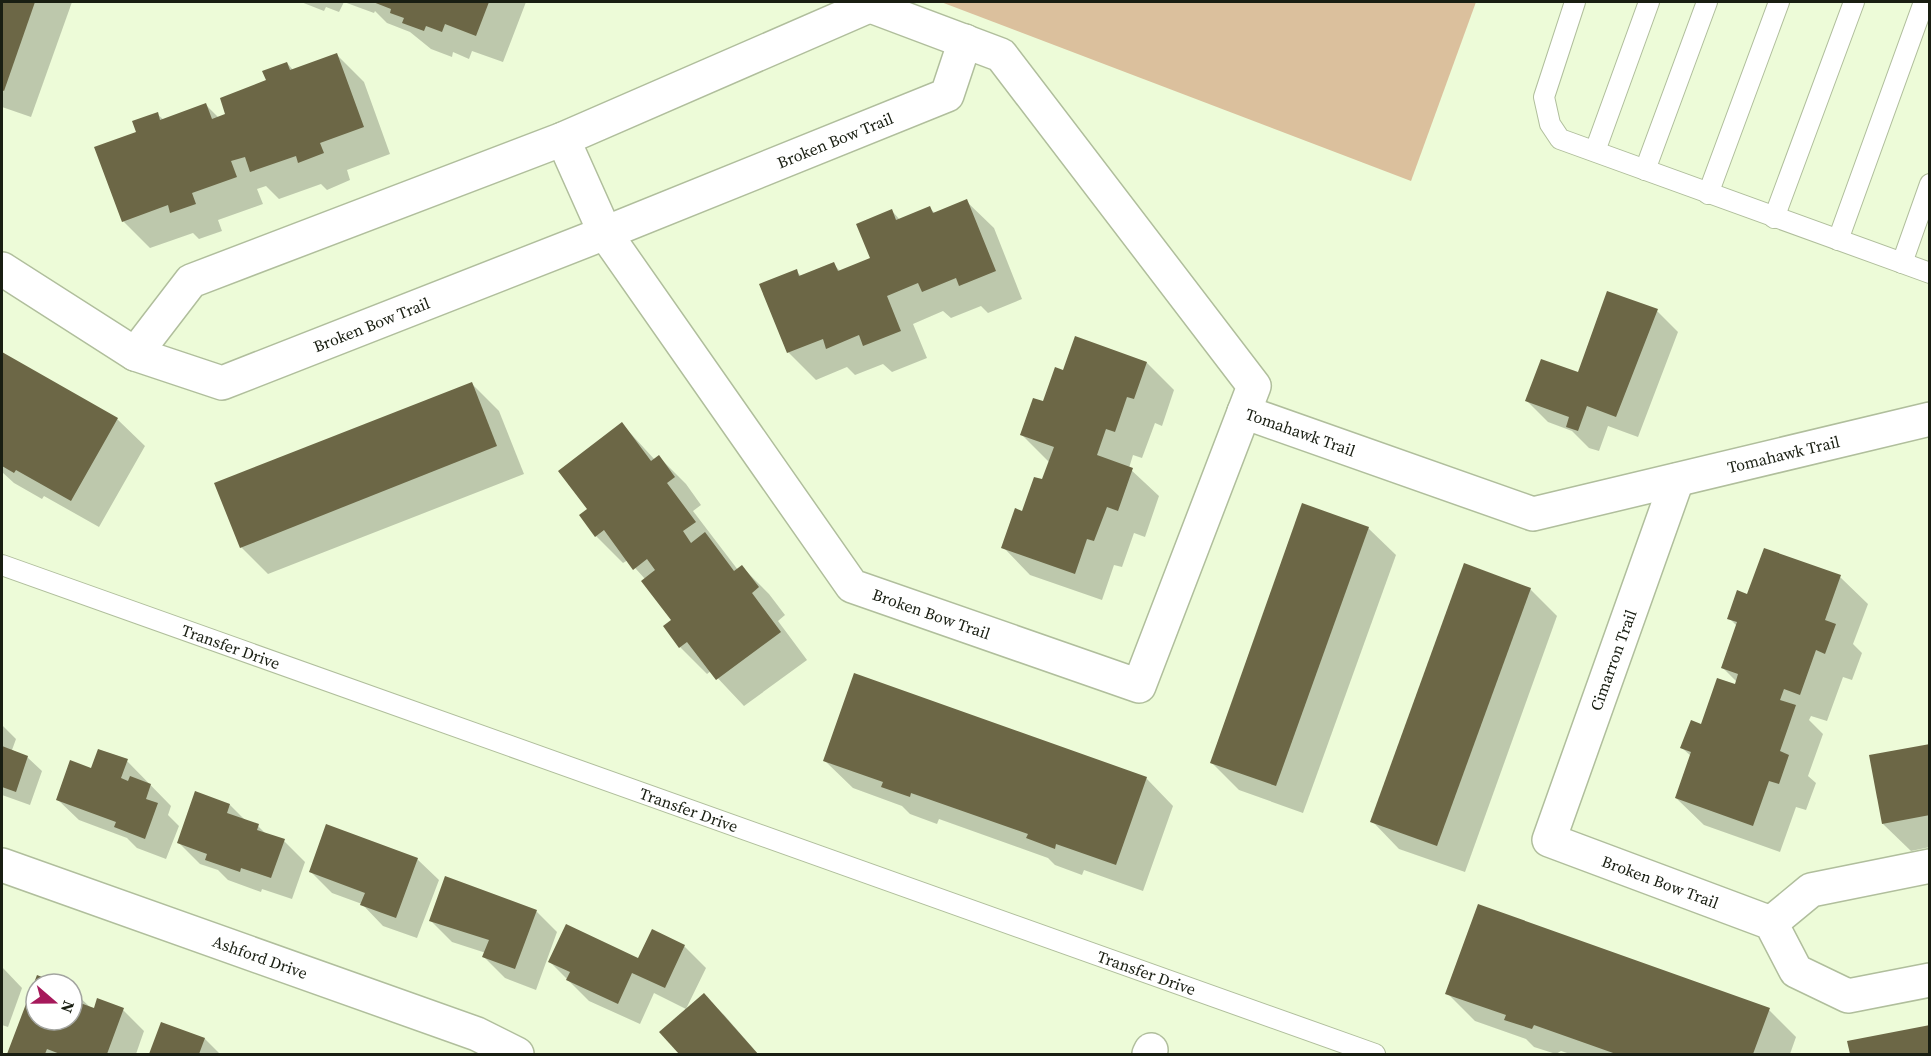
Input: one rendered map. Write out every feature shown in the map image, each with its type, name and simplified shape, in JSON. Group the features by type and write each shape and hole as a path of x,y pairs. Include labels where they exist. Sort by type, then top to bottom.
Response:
{"street":[{"name":"Tomahawk Trail","path":"866,3 1001,55 1254,386 1245,412 1533,514 1929,419"},
{"path":"135,354 191,281 563,139 866,3"},
{"name":"Broken Bow Trail","path":"2,269 135,354 222,382 604,233 947,95 965,41"},
{"name":"Broken Bow Trail","path":"563,139 604,233 852,586 1139,686 1245,412"},
{"name":"Cimarron Trail","path":"1549,840 1677,480"},
{"name":"Broken Bow Trail","path":"1549,840 1771,923"},
{"name":"Ashford Drive","path":"2,865 477,1034 517,1054"},
{"path":"1929,866 1811,890 1771,923 1796,971 1848,996 1929,980"}],"lane":[{"path":"1575,2 1544,97 1550,124 1560,139 1929,273"},
{"path":"1595,151 1649,2"},
{"path":"1645,170 1707,2"},
{"path":"1708,194 1779,2"},
{"path":"1774,218 1854,2"},
{"path":"1838,240 1924,2"},
{"path":"1902,262 1929,184"},
{"name":"Transfer Drive","path":"2,565 1375,1054"}],"shaded area":[{"path":"941,2 1476,2 1411,181"}],"building":[{"path":"2,2 35,2 4,91 2,90"},
{"path":"373,2 489,2 476,36 445,24 442,32 426,26 424,31 402,23 404,18 390,13 391,9"},
{"path":"337,53 364,127 320,143 324,153 298,163 296,156 250,172 245,157 231,161 237,177 192,193 196,204 170,213 168,205 122,222 94,147 136,132 132,121 158,112 160,120 206,103 212,119 225,114 220,98 266,80 262,71 287,62 290,70"},
{"path":"967,199 996,271 959,286 956,278 922,292 918,283 887,296 901,331 863,346 859,335 826,349 823,339 787,353 759,284 797,269 799,276 834,262 838,271 870,258 856,224 892,209 896,220 930,206 933,213"},
{"path":"1607,291 1658,309 1616,417 1587,406 1578,431 1566,427 1569,417 1525,401 1541,359 1578,372"},
{"path":"1075,336 1147,362 1134,399 1127,397 1115,432 1106,429 1097,455 1133,468 1118,511 1107,507 1094,541 1087,539 1075,574 1001,548 1015,508 1022,511 1034,477 1042,479 1054,447 1020,435 1033,398 1043,401 1055,367 1063,370"},
{"path":"2,352 118,418 71,501 16,470 14,473 2,466"},
{"path":"472,382 497,446 240,548 214,483"},
{"path":"622,422 651,461 659,455 675,477 667,483 696,522 683,531 691,543 705,532 734,571 742,565 759,587 752,593 781,632 716,680 687,642 679,648 663,626 671,620 641,581 655,570 647,559 633,570 604,530 595,537 579,515 587,509 558,471"},
{"path":"1302,503 1369,527 1276,786 1210,763"},
{"path":"1764,548 1841,575 1825,620 1836,624 1825,654 1816,650 1800,695 1784,689 1780,700 1796,705 1780,751 1789,755 1779,784 1769,781 1753,826 1675,798 1691,752 1680,748 1691,720 1701,724 1717,678 1735,684 1738,674 1721,668 1737,622 1727,619 1737,590 1747,594"},
{"path":"1464,563 1531,588 1437,846 1370,822"},
{"path":"854,673 1147,777 1116,865 1056,844 1055,849 1026,838 1028,834 911,793 910,797 881,787 883,782 823,761"},
{"path":"1930,744 1930,815 1882,824 1869,755"},
{"path":"2,746 28,756 16,792 2,787"},
{"path":"98,749 128,759 121,778 128,781 130,776 151,784 146,799 158,803 145,839 114,827 116,822 56,800 70,760 91,768"},
{"path":"195,791 230,804 227,813 259,824 257,830 285,839 271,878 241,868 240,872 205,860 207,854 177,843"},
{"path":"326,824 418,858 396,918 360,905 365,893 309,872"},
{"path":"445,876 537,910 515,969 482,957 489,940 429,921"},
{"path":"1478,904 1770,1008 1753,1054 1616,1054 1534,1025 1532,1029 1504,1020 1506,1015 1445,994"},
{"path":"566,924 638,958 652,929 685,945 665,988 632,973 618,1004 566,980 570,972 548,962"},
{"path":"704,993 758,1054 679,1054 659,1032"},
{"path":"97,998 124,1008 107,1054 60,1054 47,1049 45,1054 7,1054 24,1009 24,1032 84,1032 84,1004 94,1008"},
{"path":"161,1022 205,1038 199,1054 149,1054"},
{"path":"1930,1025 1930,1054 1850,1054 1847,1041"}]}
